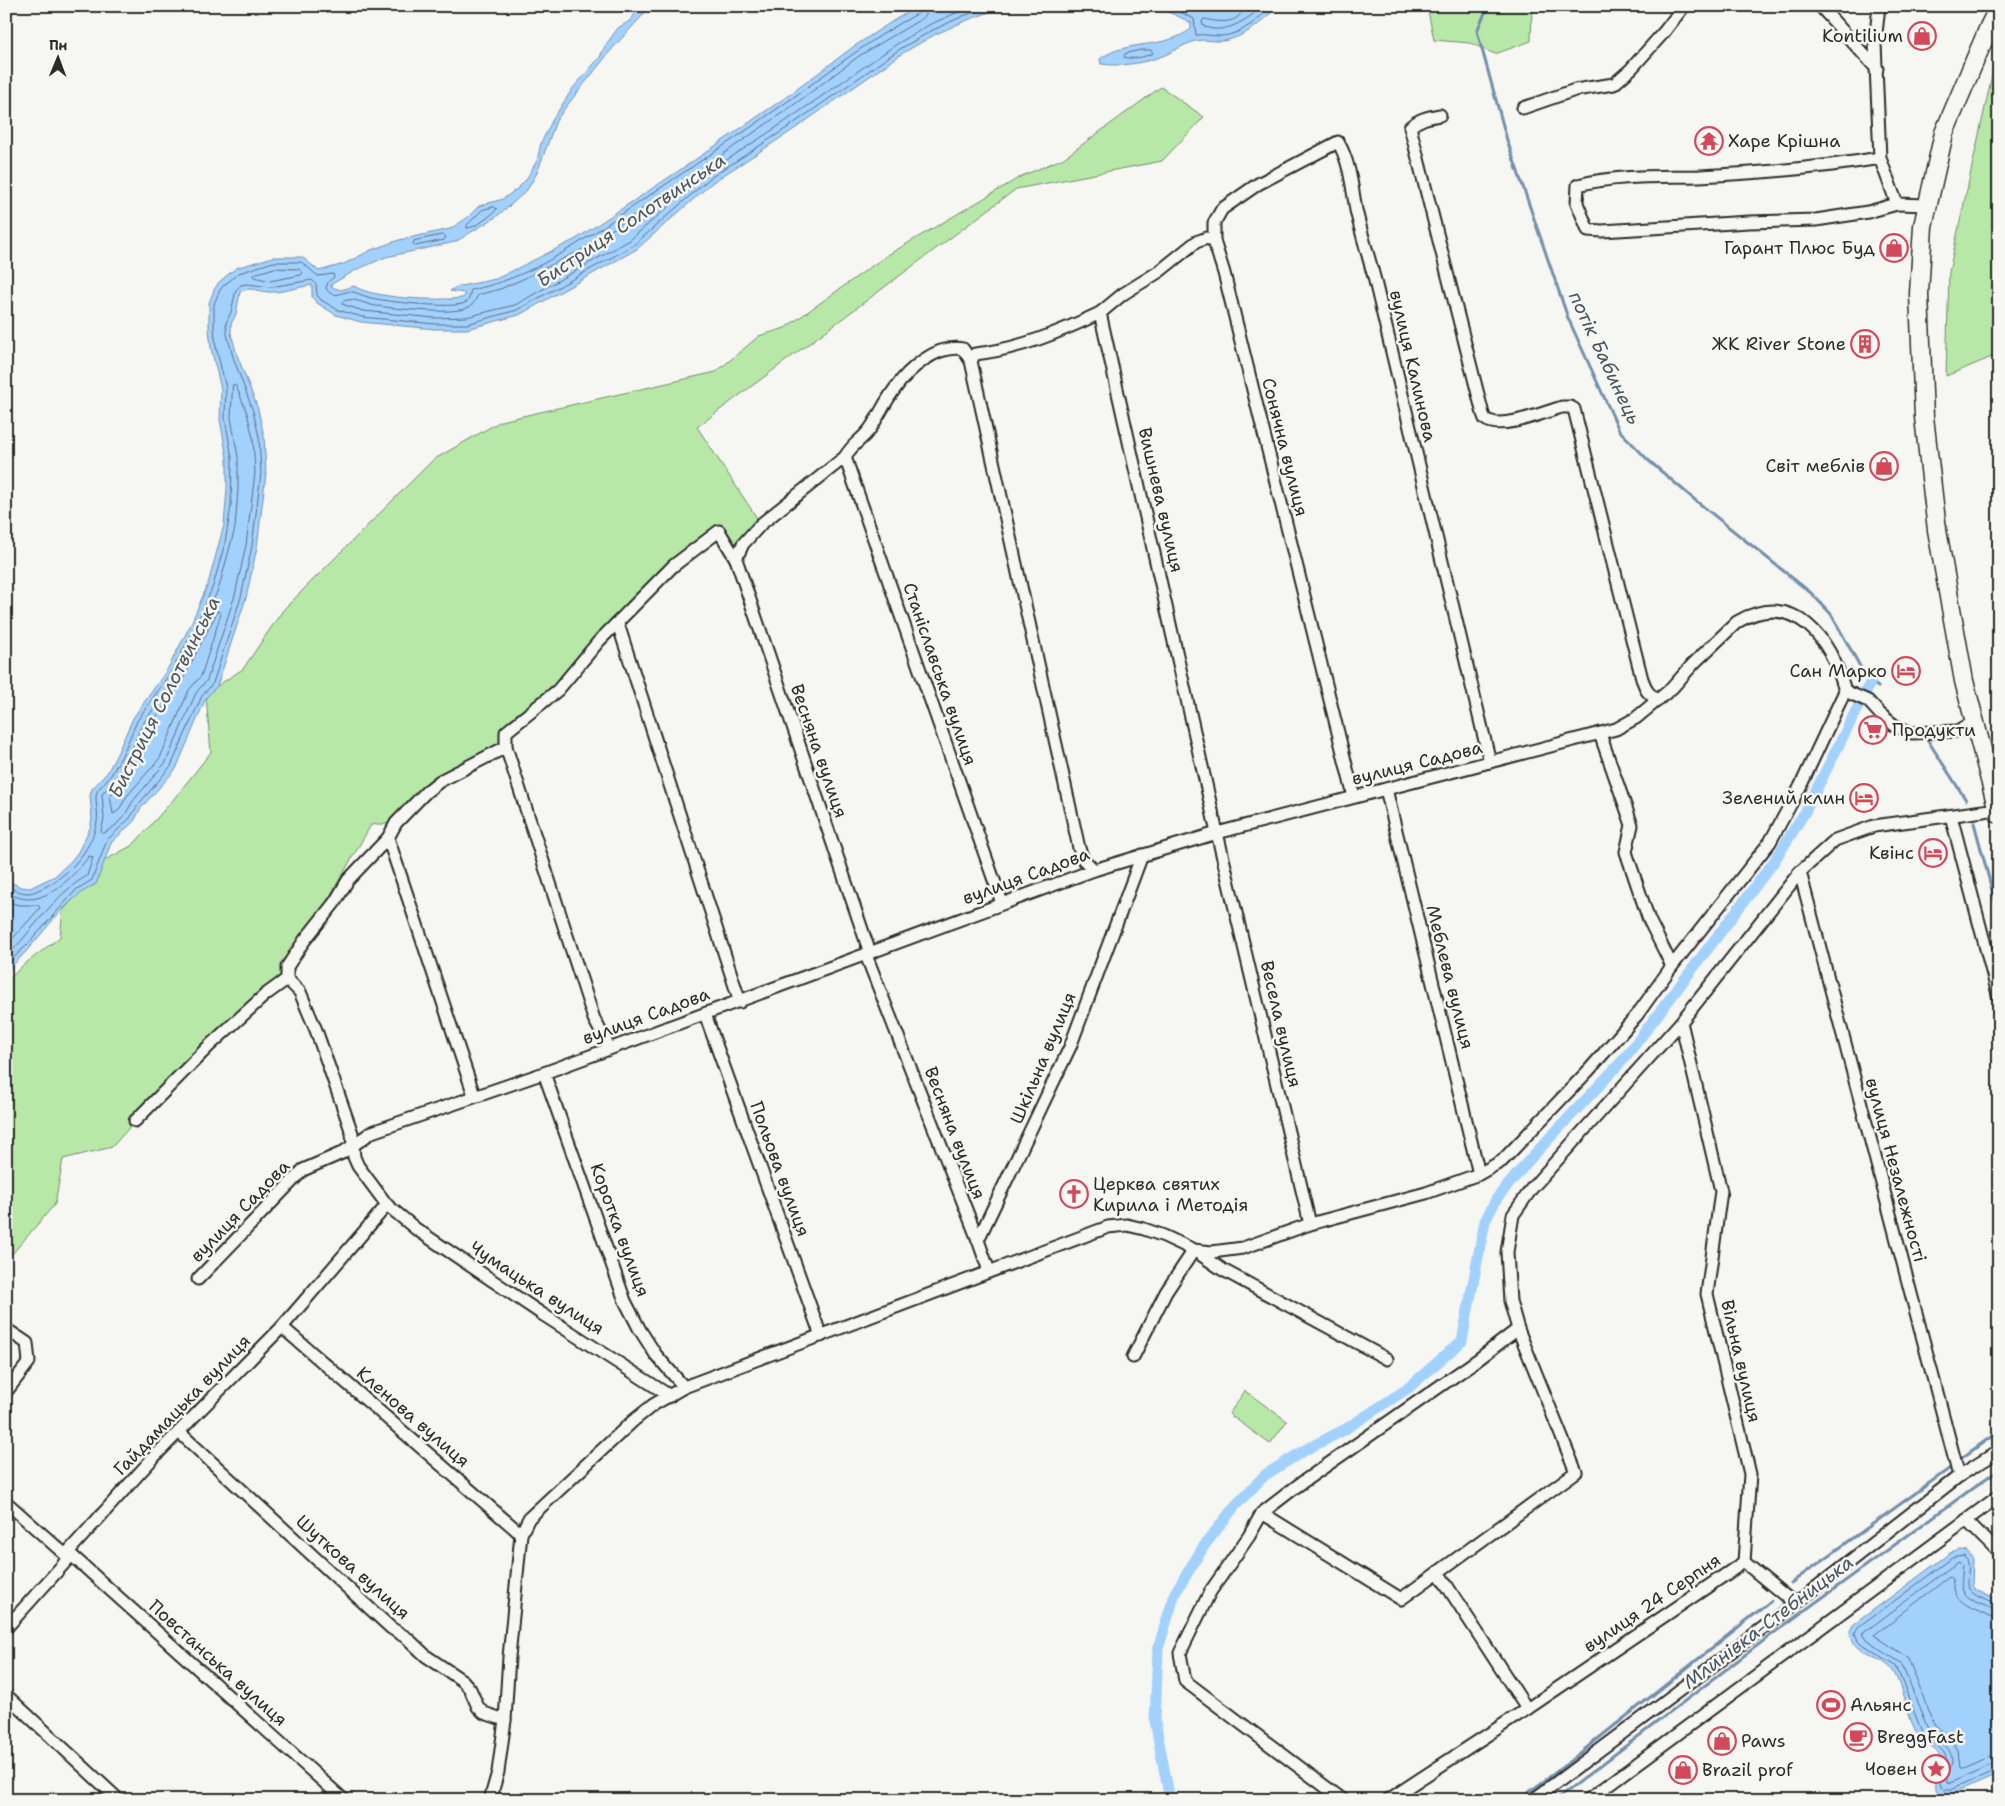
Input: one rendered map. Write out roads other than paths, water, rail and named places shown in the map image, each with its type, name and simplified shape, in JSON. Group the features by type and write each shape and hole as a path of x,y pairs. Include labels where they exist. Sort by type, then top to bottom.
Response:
{"main road":[{"path":"1998,811 1974,722 1955,636 1937,530 1924,417 1919,294 1927,205 1944,133 1989,26 1999,8"}],"street":[{"path":"1523,108 1575,90 1614,84 1631,69 1658,39 1684,6"},
{"path":"1820,6 1877,69"},
{"path":"1879,6 1875,43 1880,158 1897,204"},
{"path":"1440,115 1417,121 1410,128 1483,414 1485,419 1496,424 1515,421 1562,407 1574,409 1642,679 1647,691 1657,701"},
{"name":"вулиця Калинова","path":"1214,241 1214,223 1222,209 1258,184 1338,142 1343,151 1349,172 1490,762"},
{"path":"1880,158 1840,165 1701,176 1637,177 1592,182 1578,185 1577,203 1588,230 1602,231 1816,220 1868,212 1897,204 1927,205"},
{"path":"971,361 976,354 999,351 1050,336 1100,313 1124,294 1160,271 1196,242 1207,238 1214,241"},
{"name":"Сонячна вулиця","path":"1214,241 1224,272 1354,797"},
{"name":"Вишнева вулиця","path":"1100,313 1217,833"},
{"path":"736,559 743,544 760,524 845,457 851,446 872,426 893,391 906,375 935,353 953,347 963,349 971,361 1079,848 1083,859 1094,870"},
{"name":"Станіславська вулиця","path":"845,457 1002,903"},
{"name":"Весняна вулиця","path":"618,624 673,566 719,531 736,559 868,954 978,1240"},
{"name":"вулиця Садова","path":"198,1279 303,1170 342,1152 372,1132 544,1073 610,1047 740,1002 1094,870 1217,833 1616,729 1636,718 1657,701 1737,622 1749,616 1773,610 1797,617 1816,630 1839,669 1850,693"},
{"path":"610,1047 594,1019 506,747 506,732 558,690 599,641 618,624 740,1002"},
{"path":"1194,1250 1212,1252 1243,1248 1310,1224 1426,1193 1479,1174 1502,1161 1589,1070 1637,1015 1672,966 1770,842 1850,693 1868,701 1894,725 1912,734 1958,730 1974,722"},
{"path":"1600,734 1632,824 1626,852 1649,920 1672,966"},
{"path":"135,1121 209,1046 265,995 287,979 288,967 304,941 335,902 348,880 388,838 396,823 426,792 440,781 506,747"},
{"name":"Меблева вулиця","path":"1386,789 1479,1174"},
{"path":"1262,1513 1401,1599 1576,1472 1518,1329 1510,1301 1507,1252 1514,1215 1532,1188 1681,1022 1800,872 1835,840 1874,826 1998,811"},
{"path":"1951,816 1999,998"},
{"name":"Весела вулиця","path":"1217,833 1310,1224"},
{"path":"388,838 474,1096"},
{"name":"Шкільна вулиця","path":"978,1240 1070,1046 1142,855"},
{"name":"вулиця Незалежності","path":"1800,872 1959,1476"},
{"name":"Чумацька вулиця","path":"287,979 300,992 316,1030 352,1132 354,1156 358,1166 387,1205 416,1229 670,1396"},
{"name":"Польова вулиця","path":"705,1014 821,1336"},
{"name":"Вільна вулиця","path":"1681,1022 1721,1191 1707,1294 1750,1474 1744,1562"},
{"name":"Коротка вулиця","path":"544,1073 625,1301 656,1355 684,1388"},
{"name":"Гайдамацька вулиця","path":"6,1628 153,1458 282,1327 387,1205"},
{"path":"490,1800 498,1772 505,1720 509,1657 522,1534 529,1518 633,1421 684,1388 1108,1227 1127,1225 1164,1236 1194,1250 1223,1270 1388,1360"},
{"path":"978,1240 989,1271"},
{"path":"1133,1357 1166,1292 1194,1250"},
{"name":"Кленова вулиця","path":"282,1327 522,1534"},
{"path":"6,1329 26,1343 29,1362 6,1392"},
{"path":"1343,1800 1185,1681 1180,1653 1210,1592 1249,1536 1262,1513 1518,1329"},
{"name":"Шуткова вулиця","path":"179,1432 391,1628 407,1638 426,1656 463,1681 470,1689 478,1707 484,1713 505,1720"},
{"path":"1533,1800 1795,1604 1959,1476 1999,1451"},
{"path":"1588,1800 1999,1496"},
{"name":"Повстанська вулиця","path":"6,1502 69,1555 344,1800"},
{"path":"1966,1520 1999,1553"},
{"name":"вулиця 24 Серпня","path":"1388,1800 1527,1709 1744,1562 1795,1604"},
{"path":"1438,1572 1527,1709"},
{"path":"6,1694 120,1800"}],"water":[{"name":"Бистриця Солотвинська","path":"640,6 647,6 643,15 612,49 556,121 537,173 527,190 514,202 496,217 455,242 386,257 356,270 332,284 331,287 341,290 354,286 376,294 406,298 462,298 465,296 464,293 450,291 456,287 496,279 576,239 689,164 789,95 853,47 899,17 921,6 1016,6 998,9 965,21 934,35 903,53 790,132 713,182 637,249 519,315 467,329 435,329 361,322 336,315 317,303 312,297 312,285 278,292 250,289 240,292 236,314 231,324 231,333 237,355 258,409 264,436 266,473 257,547 246,598 217,686 206,698 176,769 141,808 134,821 111,843 96,884 71,902 18,961 6,971 6,880 21,887 30,888 55,876 78,852 90,828 92,819 90,795 92,789 107,773 133,718 167,670 190,626 208,584 224,525 227,489 227,458 220,419 221,389 211,348 209,329 209,303 219,282 236,268 273,257 302,257 319,271 344,264 371,250 399,240 450,229 467,218 479,206 503,199 525,181 537,161 541,143 553,119 573,88 600,57 605,46 618,28 631,20"},
{"path":"1148,6 1195,6 1226,10 1239,6 1277,6 1266,18 1238,37 1223,41 1196,41 1158,58 1142,62 1125,65 1101,64 1100,59 1110,53 1133,46 1169,40 1191,29 1191,23 1186,20"},
{"path":"1961,1550 1967,1551 1973,1559 1972,1586 1976,1590 1999,1601 1999,1774 1954,1794 1944,1794 1936,1788 1941,1758 1933,1748 1919,1738 1893,1671 1882,1662 1862,1651 1852,1640 1850,1631 1853,1625 1950,1553"}],"waterway":[{"name":"потік Бабинець","path":"1488,6 1477,31 1507,140 1568,318 1619,430 1648,460 1695,500 1811,593 1831,614 1867,679 1878,687"},
{"path":"1170,1800 1155,1721 1158,1649 1175,1593 1204,1546 1235,1506 1265,1475 1305,1450 1344,1430 1407,1389 1462,1341 1485,1221 1497,1198 1530,1159 1624,1059 1773,863 1805,812 1871,681"},
{"name":"потік Бабинець","path":"1927,739 1966,800"},
{"name":"потік Бабинець","path":"1974,823 1999,916"},
{"path":"1959,1460 1999,1431"},
{"path":"1791,1583 1953,1466"},
{"name":"Млинівка-Стебницька","path":"1555,1800 1775,1632 1999,1469"},
{"path":"1518,1800 1555,1773 1771,1601"}],"place":[{"name":"Kontilium","path":"1922,36"},
{"name":"Харе Крішна","path":"1709,141"},
{"name":"Гарант Плюс Буд","path":"1894,248"},
{"name":"ЖК River Stone","path":"1865,344"},
{"name":"Світ меблів","path":"1884,466"},
{"name":"Сан Марко","path":"1906,671"},
{"name":"Продукти","path":"1873,730"},
{"name":"Зелений клин","path":"1864,798"},
{"name":"Квінс","path":"1933,853"},
{"name":"Церква святих Кирила і Методія","path":"1074,1194"},
{"name":"Альянс","path":"1831,1705"},
{"name":"BreggFast","path":"1858,1737"},
{"name":"Paws","path":"1722,1741"},
{"name":"Човен","path":"1936,1769"},
{"name":"Brazil prof","path":"1683,1770"}]}
